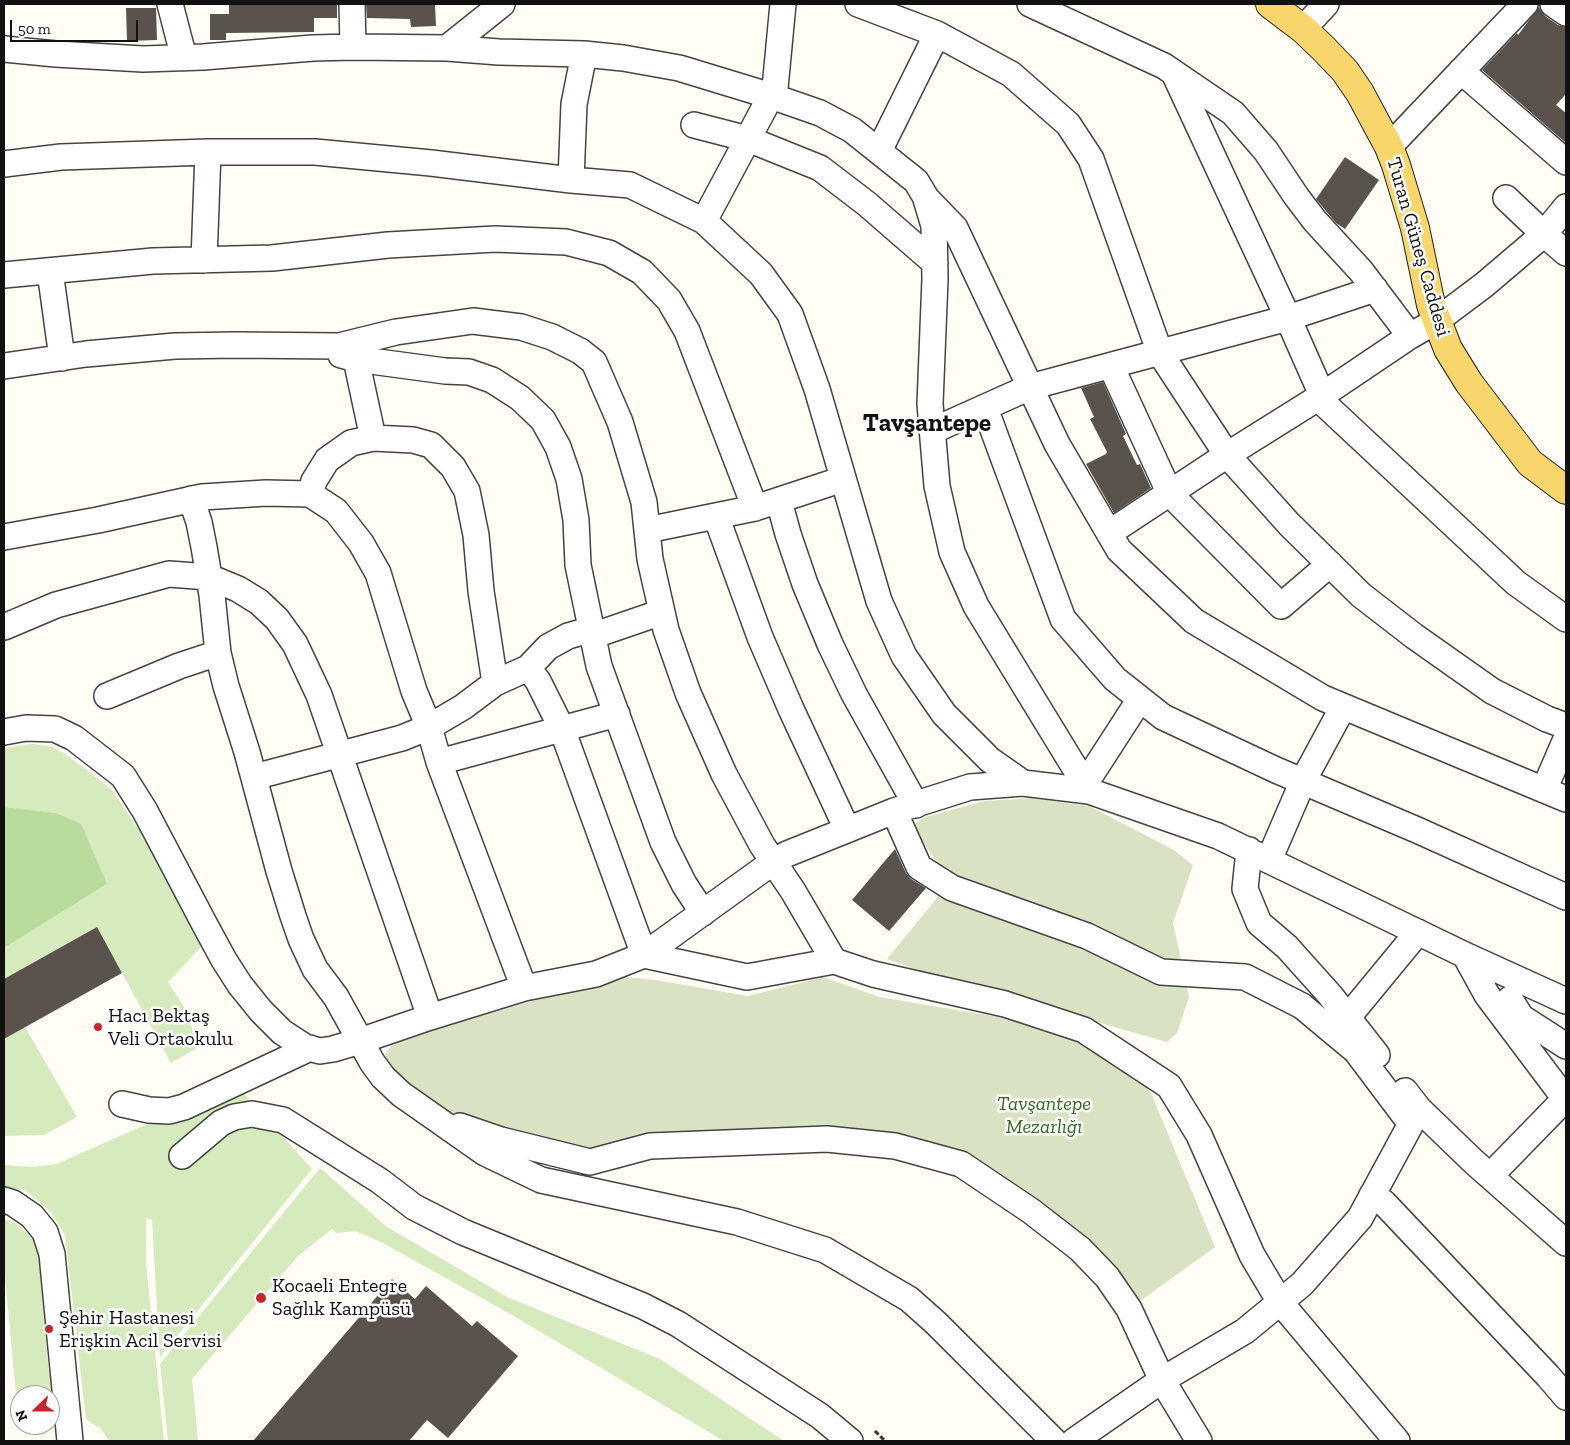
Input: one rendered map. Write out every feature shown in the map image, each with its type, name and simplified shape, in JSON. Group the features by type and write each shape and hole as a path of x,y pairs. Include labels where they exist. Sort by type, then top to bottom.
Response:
{"main road":[{"name":"Turan Güneş Caddesi","path":"1270,4 1303,29 1345,71 1364,101 1389,147 1415,228 1431,304 1448,349 1468,383 1530,463 1566,490"}],"street":[{"path":"170,4 184,58"},
{"path":"352,4 353,47"},
{"path":"447,48 502,4"},
{"path":"704,221 775,88 783,4"},
{"path":"858,4 937,34 1011,74 1068,124 1091,159 1160,353 1227,455 1289,524 1361,594 1414,636 1492,692 1547,719 1566,726"},
{"path":"1030,4 1164,66 1233,113 1266,151 1315,221 1360,270 1410,336"},
{"path":"1303,29 1326,4"},
{"path":"1389,147 1525,4"},
{"path":"1553,4 1566,13"},
{"path":"879,151 937,34"},
{"path":"4,67 14,50 143,59 353,47 447,48 499,52 584,54 623,58 680,68 820,113 852,130 916,181 925,196 955,228 1057,444 1119,550 1194,621 1323,698 1555,794 1566,739"},
{"path":"571,180 574,104 584,54"},
{"path":"1461,71 1566,162"},
{"path":"1174,73 1288,318 1320,397 1516,583 1566,620"},
{"path":"694,125 748,139 820,168 867,204 935,262"},
{"path":"204,260 208,152"},
{"path":"4,164 61,157 208,152 316,152 630,186 704,221 761,274 790,314 817,389 879,601 904,656 944,714 990,760 1022,783"},
{"path":"925,196 934,226 935,262 930,404 932,431 937,486 952,552 976,606 1087,787"},
{"path":"1506,198 1566,253"},
{"path":"1109,533 1227,455 1320,397 1410,336 1436,321 1544,234 1566,207"},
{"path":"4,275 153,261 272,258 388,245 494,239 566,242 609,253 642,272 669,300 687,331 755,508"},
{"path":"50,271 62,358"},
{"path":"932,431 1030,387 1288,318 1375,289"},
{"path":"347,352 396,332 473,321 521,327 552,337 580,351 594,362 620,422 644,502 650,559 666,630 688,693 724,774 773,862 798,898 834,961"},
{"path":"4,366 86,354 175,346 236,345 347,352 445,371 469,372 492,380 520,398 543,420 558,447 569,479 576,520 578,565 599,666 663,842 684,884 703,913"},
{"path":"347,352 373,438"},
{"path":"1111,366 1170,494 1281,606 1330,564"},
{"path":"985,408 1063,619 1115,679 1163,717 1566,897"},
{"path":"310,494 314,481 327,460 351,443 373,438 412,440 431,445 453,467 467,490 476,535 481,591 495,684"},
{"path":"647,530 755,508 843,479"},
{"path":"4,537 98,520 202,496 266,493 310,494 336,511 361,542 378,573 397,630 414,691 429,727 439,762 524,988"},
{"path":"191,499 199,522 209,577 218,653 226,686 254,777 279,871 301,939 315,969 345,1012 360,1041 384,1077 401,1094 485,1153 541,1180 737,1222 825,1250 908,1299 936,1323 1054,1441"},
{"path":"779,501 805,584 830,644 905,808 919,867 952,888 1087,936 1161,972 1246,977 1302,1006 1356,1051 1415,1116 1490,1176 1566,1243"},
{"path":"716,516 760,637 847,829"},
{"path":"10,620 56,605 169,574 209,577 238,589 259,602 277,619 295,644 320,695 430,1017"},
{"path":"254,777 402,738 429,727 463,707 495,684 528,668 548,647 568,636 582,632 592,636 662,612"},
{"path":"107,696 178,666 218,653"},
{"path":"528,668 538,681 562,729 644,955"},
{"path":"1087,787 1140,699"},
{"path":"1343,707 1303,781 1259,855 1245,889 1259,923 1287,947 1348,1017 1415,1116"},
{"path":"439,762 617,714"},
{"path":"4,732 26,728 55,729 74,738 123,776 145,811 205,926 240,985 261,1012 282,1032 305,1047 320,1051 360,1041 524,988 596,974 644,955 773,862 787,854 847,829 970,787 1022,783 1087,787 1218,836 1465,955 1566,1001"},
{"path":"1348,1017 1418,932"},
{"path":"644,955 748,986 834,961 873,974 1005,1004 1084,1030 1169,1086 1199,1134 1252,1255 1280,1302 1397,1441"},
{"path":"1465,955 1488,995 1566,1100 1490,1176"},
{"path":"1498,970 1507,994 1520,1017 1566,1046"},
{"path":"122,1104 149,1110 169,1110 184,1107 310,1048"},
{"path":"182,1156 221,1123 234,1117 252,1114 283,1120 380,1181 414,1207 463,1232 643,1306 678,1324 820,1416 850,1441"},
{"path":"1074,1441 1162,1380 1245,1331 1302,1284 1360,1218 1415,1116"},
{"path":"437,1121 454,1124 501,1140 590,1162 650,1146 827,1139 895,1146 961,1164 1031,1211 1080,1249 1107,1277 1129,1309 1162,1380 1199,1441"},
{"path":"1372,1195 1391,1210 1542,1368 1566,1397"},
{"path":"4,1200 14,1203 32,1216 45,1232 52,1254 69,1435 87,1438 90,1441"}],"path":[{"path":"875,1431 885,1441"}],"green space":[{"path":"33,744 54,747 112,790 140,831 201,947 168,982 184,1007 199,1047 171,1063 97,927 4,979 4,948 107,884 56,813 4,807 4,748"},
{"path":"1031,798 1089,806 1174,850 1193,865 1173,923 1189,997 1177,1033 1167,1042 934,976 887,959 937,898 945,874 912,826 925,817 985,801"},
{"path":"4,807 56,813 81,824 107,884 4,948"},
{"name":"Tavşantepe Mezarlığı","path":"615,976 656,980 748,996 823,977 879,997 993,1016 1082,1035 1148,1086 1215,1247 1129,1309 1067,1228 896,1143 588,1150 441,1115 386,1064 386,1054 391,1046 401,1040"},
{"path":"25,1027 77,1117 44,1135 4,1136 4,1039"},
{"path":"241,1090 312,1169 160,1357 152,1220 146,1218 146,1263 164,1441 109,1441 101,1429 86,1419 65,1235 51,1212 25,1190 4,1189 4,1165 32,1167 57,1164 140,1127"},
{"path":"320,1168 387,1227 509,1298 660,1359 784,1441 724,1441 512,1315 383,1243 356,1231 336,1233 332,1229 298,1256 192,1379 198,1441 168,1441 160,1364"},
{"path":"4,1219 14,1222 31,1236 39,1250 44,1277 41,1286 49,1374 54,1385 15,1385 4,1266"}],"building":[{"path":"229,4 337,4 337,18 314,18 314,32 226,33 226,40 210,40 210,14 229,14"},
{"path":"366,4 435,4 436,26 411,27 410,19 367,18"},
{"path":"1539,7 1545,16 1558,25 1566,27 1566,94 1556,105 1566,113 1566,143 1482,70 1517,33 1518,35"},
{"path":"126,8 156,8 157,40 127,41"},
{"path":"1345,157 1379,180 1345,229 1336,223 1316,199"},
{"path":"1103,382 1126,434 1123,436 1137,465 1140,464 1151,488 1114,513 1086,464 1107,452 1090,419 1094,417 1081,388"},
{"path":"895,849 906,873 911,879 926,888 889,931 852,900"},
{"path":"97,927 122,973 4,1039 4,979"},
{"path":"392,1279 415,1299 426,1286 472,1326 477,1321 518,1356 448,1438 427,1420 409,1441 253,1441"}],"place":[{"name":"Hacı Bektaş Veli Ortaokulu","path":"98,1027"},
{"name":"Kocaeli Entegre Sağlık Kampüsü","path":"261,1298"},
{"name":"Şehir Hastanesi Erişkin Acil Servisi","path":"49,1329"}],"district":[{"name":"Tavşantepe","path":"927,424"}]}
